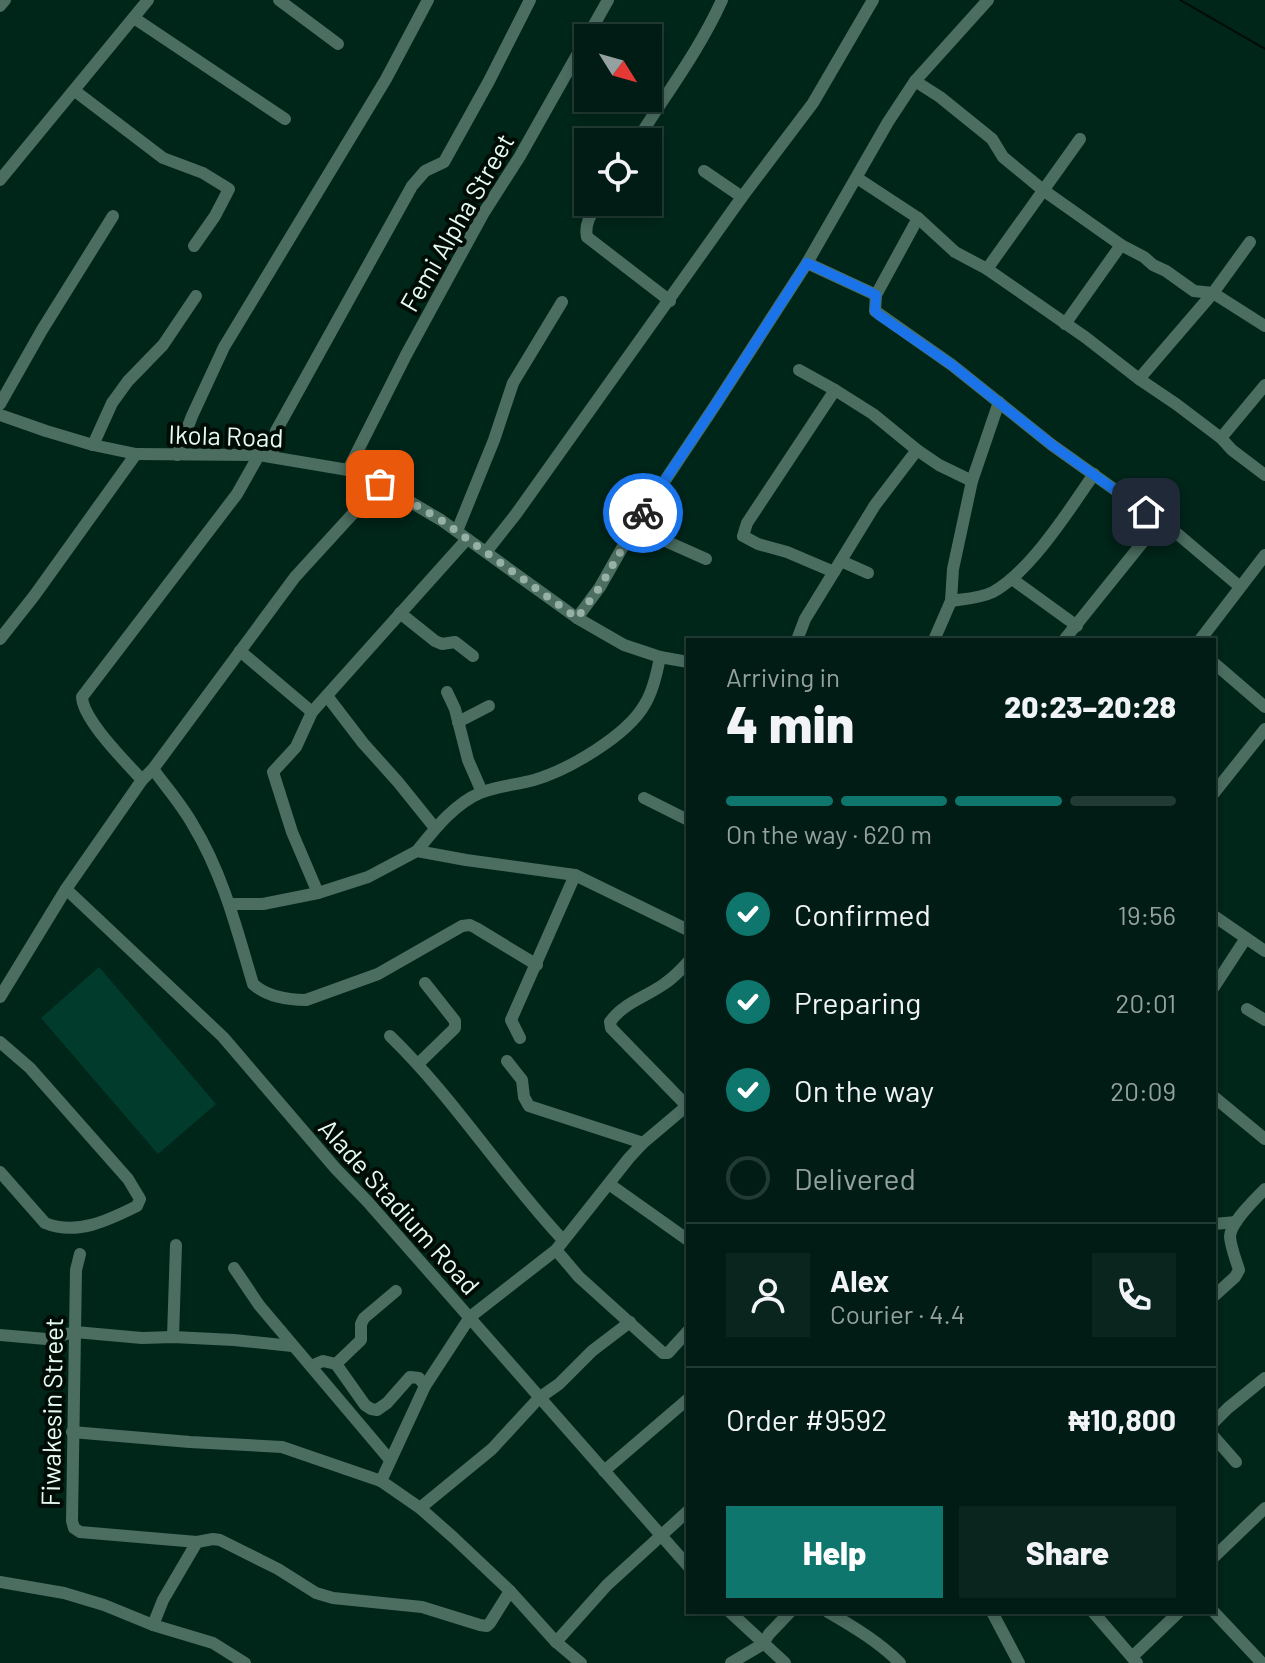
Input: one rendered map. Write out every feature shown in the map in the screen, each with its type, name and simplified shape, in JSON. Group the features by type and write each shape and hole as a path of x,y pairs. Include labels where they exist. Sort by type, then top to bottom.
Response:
{"street":[{"path":"0,6 5,0"},
{"path":"0,180 148,0"},
{"path":"279,0 338,44"},
{"path":"177,455 224,347 386,79 428,0"},
{"path":"142,780 85,711 82,697 265,455 399,208 425,171 444,162 530,0"},
{"name":"Femi Alpha Street","path":"348,470 469,239 608,0"},
{"path":"645,128 698,47 722,0"},
{"path":"486,552 813,103 873,0"},
{"path":"577,618 600,587 634,527 807,263 915,81 988,0"},
{"path":"134,18 285,119"},
{"path":"915,81 992,139 1003,157 1043,190 1121,245 1194,291 1213,293 1265,326"},
{"path":"75,91 163,158 203,173 229,189 194,246"},
{"path":"987,269 1080,139"},
{"path":"704,171 742,197"},
{"path":"857,178 918,218 955,252 987,269 1085,337 1221,438 1265,475"},
{"path":"0,404 113,216"},
{"path":"592,216 585,229 587,237 670,301"},
{"path":"918,218 876,295 875,311 952,365 1052,445 1180,536 1239,586"},
{"path":"1139,379 1213,293 1250,242"},
{"path":"1065,324 1121,245"},
{"path":"807,263 876,295"},
{"path":"93,445 112,403 128,381 163,345 196,296"},
{"path":"318,893 292,832 273,775 274,769 296,747 312,712 400,613 462,535 513,383 562,302"},
{"path":"799,370 873,414 939,465 972,481"},
{"path":"1221,438 1265,385"},
{"path":"835,390 747,523 743,536 758,544 868,573"},
{"path":"935,638 951,601 953,569 972,481 999,402"},
{"name":"Ikola Road","path":"0,415 93,445 136,454 265,455 348,470 380,484 462,535 577,618 624,645 686,662"},
{"path":"798,638 805,619 875,505 917,450"},
{"path":"0,639 136,454"},
{"path":"951,601 991,593 1012,579 1051,535 1094,474"},
{"path":"0,997 66,889 142,780 295,577 380,484"},
{"path":"1066,638 1159,522"},
{"path":"634,527 706,559"},
{"path":"1201,638 1265,555"},
{"path":"1012,579 1077,626"},
{"path":"400,613 435,641 442,644 455,642 473,656"},
{"path":"240,651 312,712"},
{"path":"230,904 263,904 318,893 368,877 417,851 435,828 467,800 482,792 544,776 592,753 633,721 650,691 660,657"},
{"path":"1216,665 1265,707"},
{"path":"447,692 468,760 482,792"},
{"path":"327,696 435,828"},
{"path":"458,722 489,706"},
{"path":"1216,790 1265,729"},
{"path":"153,769 194,825 215,868 230,904 253,984 262,993 306,1000 378,974 462,926 470,925 537,965"},
{"path":"644,798 686,819"},
{"path":"417,851 575,875 686,929"},
{"path":"520,1038 511,1020 575,875"},
{"name":"Alade Stadium Road","path":"66,889 223,1037 686,1564"},
{"path":"1216,917 1265,951"},
{"path":"1216,984 1246,938"},
{"path":"686,964 663,985 634,1001 610,1022 611,1028 686,1105"},
{"path":"418,1064 455,1028 455,1021 425,983"},
{"path":"1247,1009 1265,1020"},
{"path":"390,1036 418,1064 519,1190 560,1245 579,1277 665,1353 686,1333"},
{"path":"0,1042 30,1068 128,1179 140,1199 137,1206 94,1225 77,1228 50,1225 0,1172"},
{"path":"507,1061 522,1080 524,1097 529,1106 643,1143"},
{"path":"1216,1099 1265,1139"},
{"path":"381,1481 425,1386 470,1317 560,1245 643,1143 686,1107"},
{"path":"609,1184 686,1237"},
{"path":"1216,1294 1239,1270 1230,1231 1265,1189"},
{"path":"1216,1224 1236,1222"},
{"path":"173,1337 176,1245"},
{"name":"Fiwakesin Street","path":"80,1254 76,1270 72,1432 74,1528 80,1532 197,1542 220,1540 324,1596 422,1607 480,1625 490,1623 510,1591"},
{"path":"234,1268 292,1346 390,1460"},
{"path":"336,1364 361,1340 364,1318 396,1291"},
{"path":"420,1508 492,1449 539,1398 630,1322"},
{"path":"0,1335 46,1339 75,1332 292,1346"},
{"path":"311,1366 323,1361 336,1364 371,1409 377,1410 387,1403 410,1377 419,1378 425,1386"},
{"path":"1216,1420 1265,1378"},
{"path":"604,1471 686,1401"},
{"path":"72,1432 282,1447 381,1481 420,1508 510,1591 556,1642 581,1663"},
{"path":"1216,1439 1236,1462"},
{"path":"1216,1555 1265,1508"},
{"path":"556,1642 607,1585 686,1513"},
{"path":"153,1625 163,1600 197,1542"},
{"path":"0,1582 64,1593 104,1605 153,1625 213,1643 245,1663"},
{"path":"732,1614 785,1663"},
{"path":"739,1661 763,1644 788,1614"},
{"path":"831,1614 865,1634 900,1663"},
{"path":"993,1614 1019,1663"},
{"path":"1095,1614 1135,1660 1177,1614"},
{"path":"1216,1614 1263,1662"}],"green space":[{"path":"99,967 216,1104 158,1154 41,1018"}],"waterway":[{"path":"1180,0 1265,49"}],"way so far":[{"path":"380,484 441,520 577,618 600,587 643,513"}],"route":[{"path":"643,513 807,263 876,295 875,311 879,315 952,365 1052,445 1146,512"}]}
